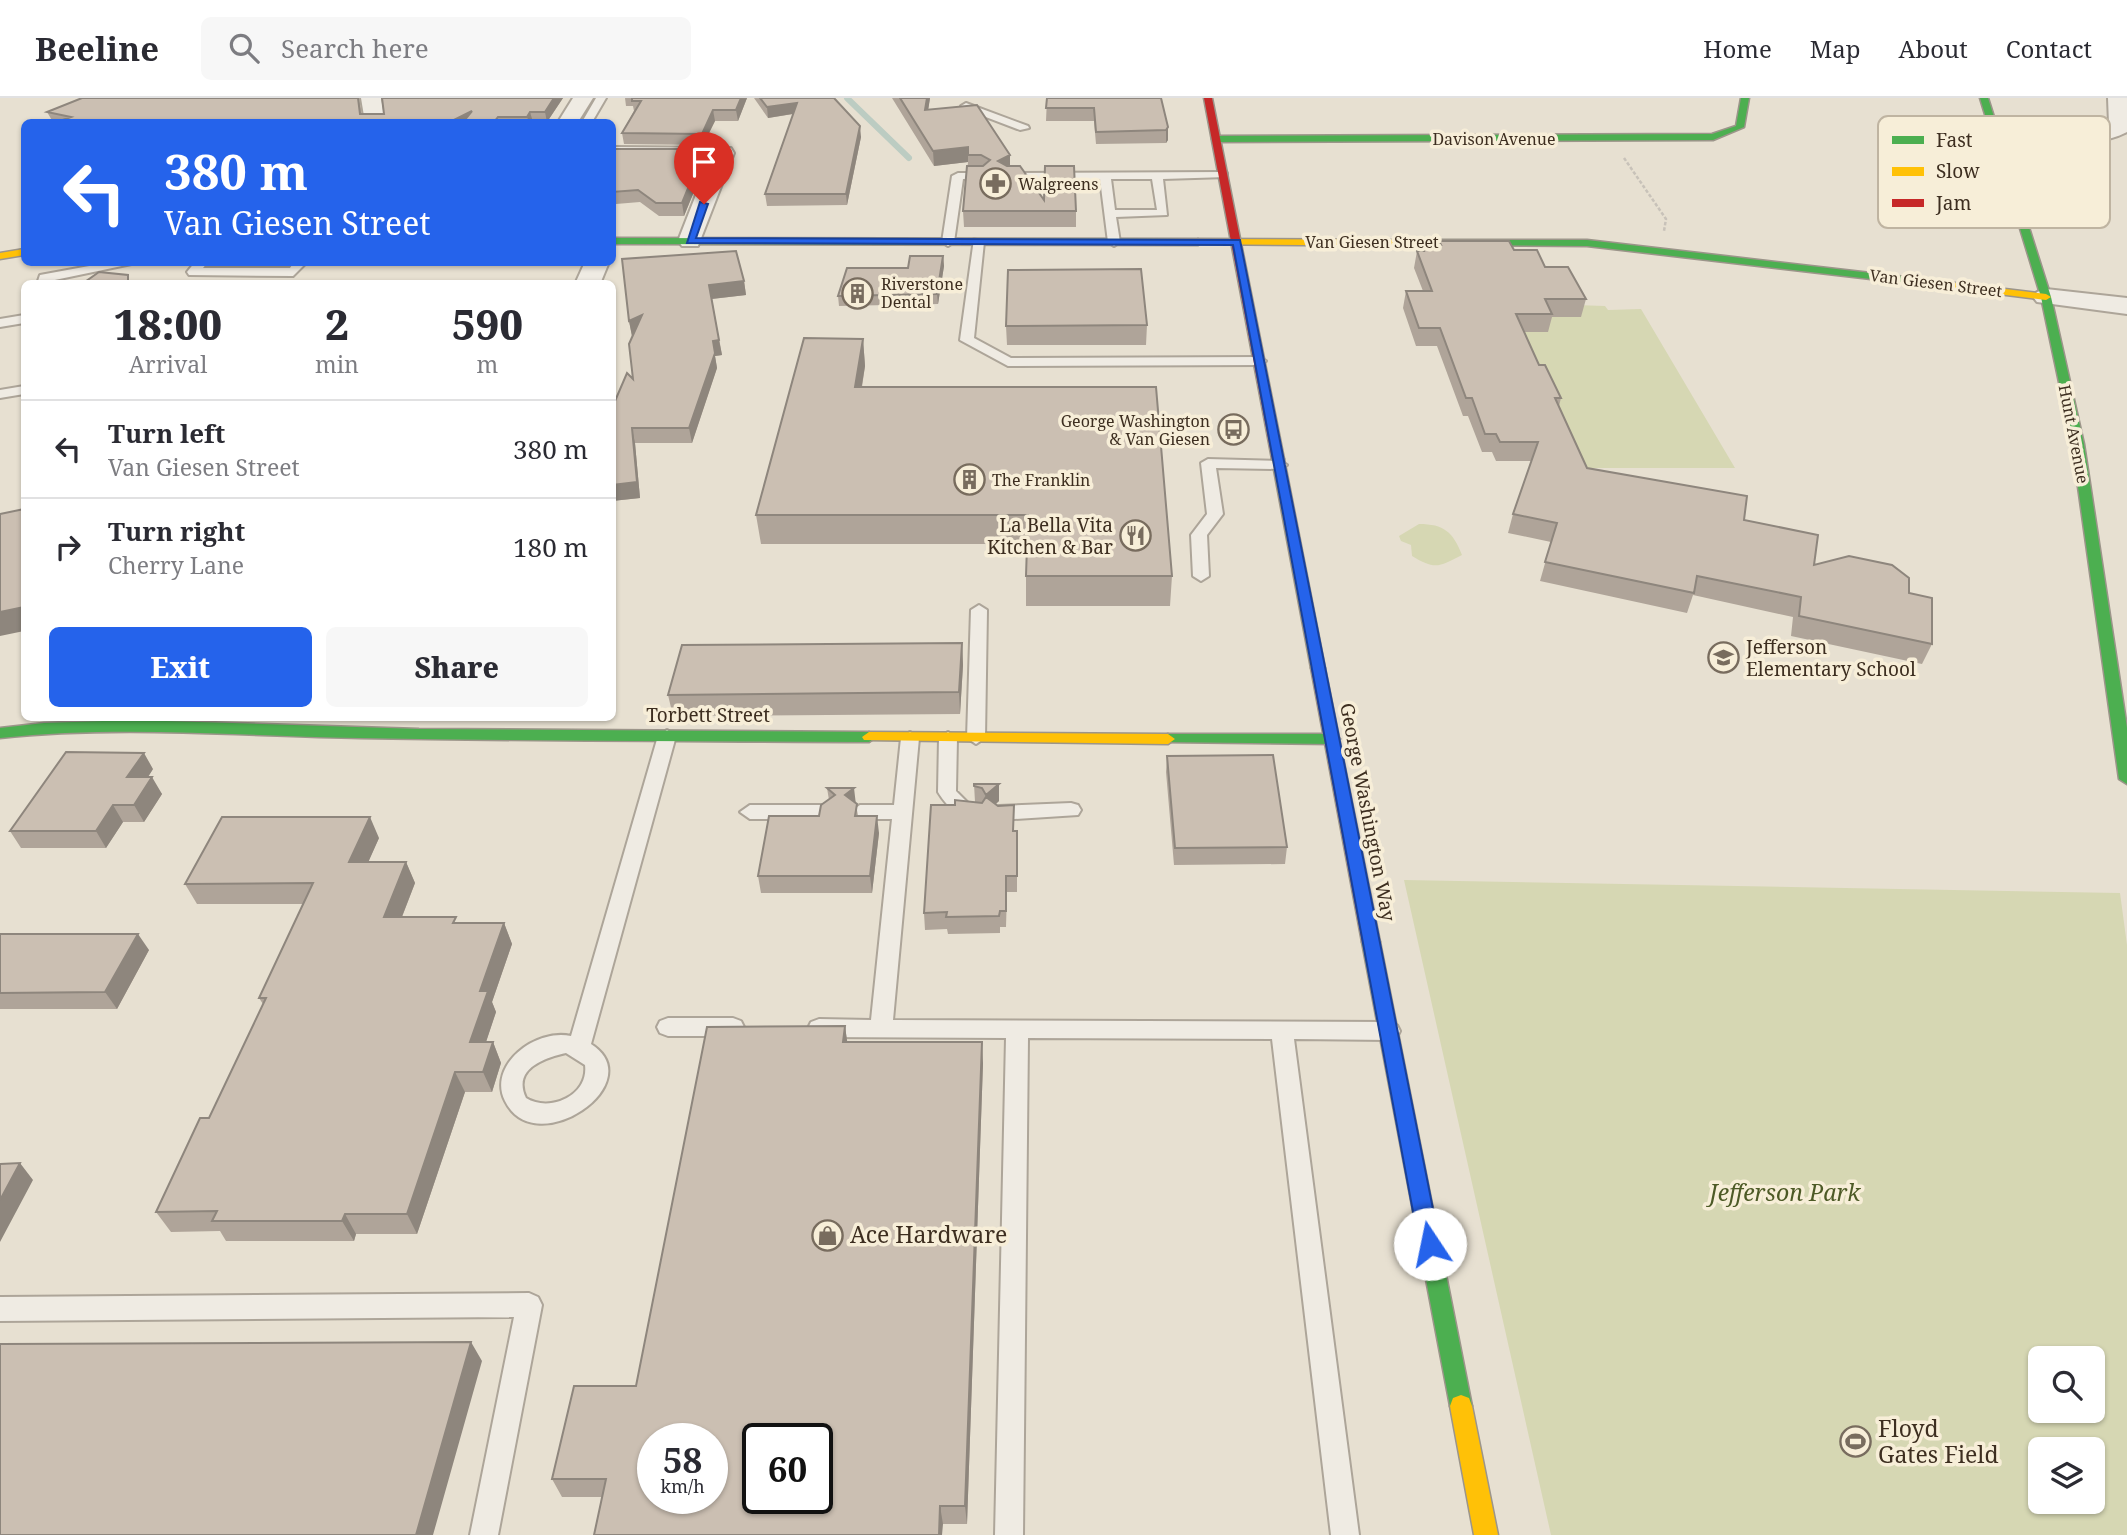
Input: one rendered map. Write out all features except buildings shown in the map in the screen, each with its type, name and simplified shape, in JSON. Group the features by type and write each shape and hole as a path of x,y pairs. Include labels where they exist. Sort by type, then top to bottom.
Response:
{"street":[{"path":"371,98 374,119"},
{"path":"570,119 583,98"},
{"name":"George Washington Way","path":"1208,98 1486,1535"},
{"name":"Davison Avenue","path":"1216,139 1702,138 1721,136 1741,127 1745,98"},
{"name":"Hunt Avenue","path":"1984,98 1990,116"},
{"path":"2110,133 2120,127 2118,98"},
{"path":"616,153 723,153 690,241"},
{"name":"Hunt Avenue","path":"2025,228 2046,297 2078,444 2127,779"},
{"name":"Van Giesen Street","path":"616,241 1587,243 2127,306"},
{"path":"0,256 21,252"},
{"name":"Torbett Street","path":"14,727 103,722 360,726 667,736 1333,739"}],"lane":[{"path":"589,119 601,98"},
{"path":"965,106 1024,128"},
{"path":"1007,176 1223,175"},
{"path":"948,242 958,176 982,176"},
{"path":"1105,176 1114,242"},
{"path":"1111,214 1163,213 1157,176"},
{"path":"978,242 967,340 1008,362 1259,361"},
{"path":"44,280 112,266"},
{"path":"194,273 293,272 298,266"},
{"path":"0,323 21,320"},
{"path":"0,394 21,390"},
{"path":"1201,576 1199,535 1215,514 1208,463 1280,464"},
{"path":"976,738 979,610"},
{"path":"579,1047 667,736"},
{"path":"881,1028 910,738"},
{"path":"948,738 947,792 961,808 975,812"},
{"path":"999,813 1071,810"},
{"path":"750,812 825,812"},
{"path":"860,812 902,812"},
{"path":"668,1027 761,1027"},
{"path":"801,1028 1388,1031"},
{"path":"1009,1535 1017,1029"},
{"path":"1282,1031 1345,1535"},
{"path":"0,1309 529,1305 484,1535"}],"path":[{"path":"1622,155 1666,219 1663,242"}],"green space":[{"path":"1575,305 1605,306 1608,310 1641,309 1735,468 1550,468 1512,332 1541,317"},
{"path":"1419,524 1447,531 1462,555 1437,565 1412,556 1411,545 1401,541 1399,536"},
{"name":"Jefferson Park","path":"1404,880 2120,893 2127,945 2127,1535 1551,1535"}],"waterway":[{"path":"847,98 909,158"}],"traffic: fast":[{"path":"1216,139 1713,137 1740,127 1745,98"},
{"path":"1984,98 1990,116"},
{"path":"2025,228 2046,297 2078,444 2127,779"},
{"path":"616,241 1198,242"},
{"path":"1432,243 1587,243 1914,281"},
{"path":"0,733 44,728 133,725 355,733 869,737"},
{"path":"1168,739 1333,739"},
{"path":"1371,942 1461,1406"}],"traffic: slow":[{"path":"1198,242 1432,243"},
{"path":"0,256 21,252"},
{"path":"1914,281 2046,297"},
{"path":"1278,459 1318,668"},
{"path":"869,737 1168,739"},
{"path":"1461,1406 1486,1535"}],"traffic: jam":[{"path":"1208,98 1278,459"},
{"path":"1318,668 1371,942"}],"place":[{"name":"Walgreens","path":"995,184"},
{"name":"Riverstone Dental","path":"858,293"},
{"name":"George Washington & Van Giesen","path":"1233,430"},
{"name":"The Franklin","path":"969,480"},
{"name":"La Bella Vita Kitchen & Bar","path":"1136,536"},
{"name":"Jefferson Elementary School","path":"1723,658"},
{"name":"Ace Hardware","path":"827,1235"},
{"name":"Floyd Gates Field","path":"1855,1442"}],"route":[{"path":"704,204 690,241 1237,242 1430,1244"}]}
